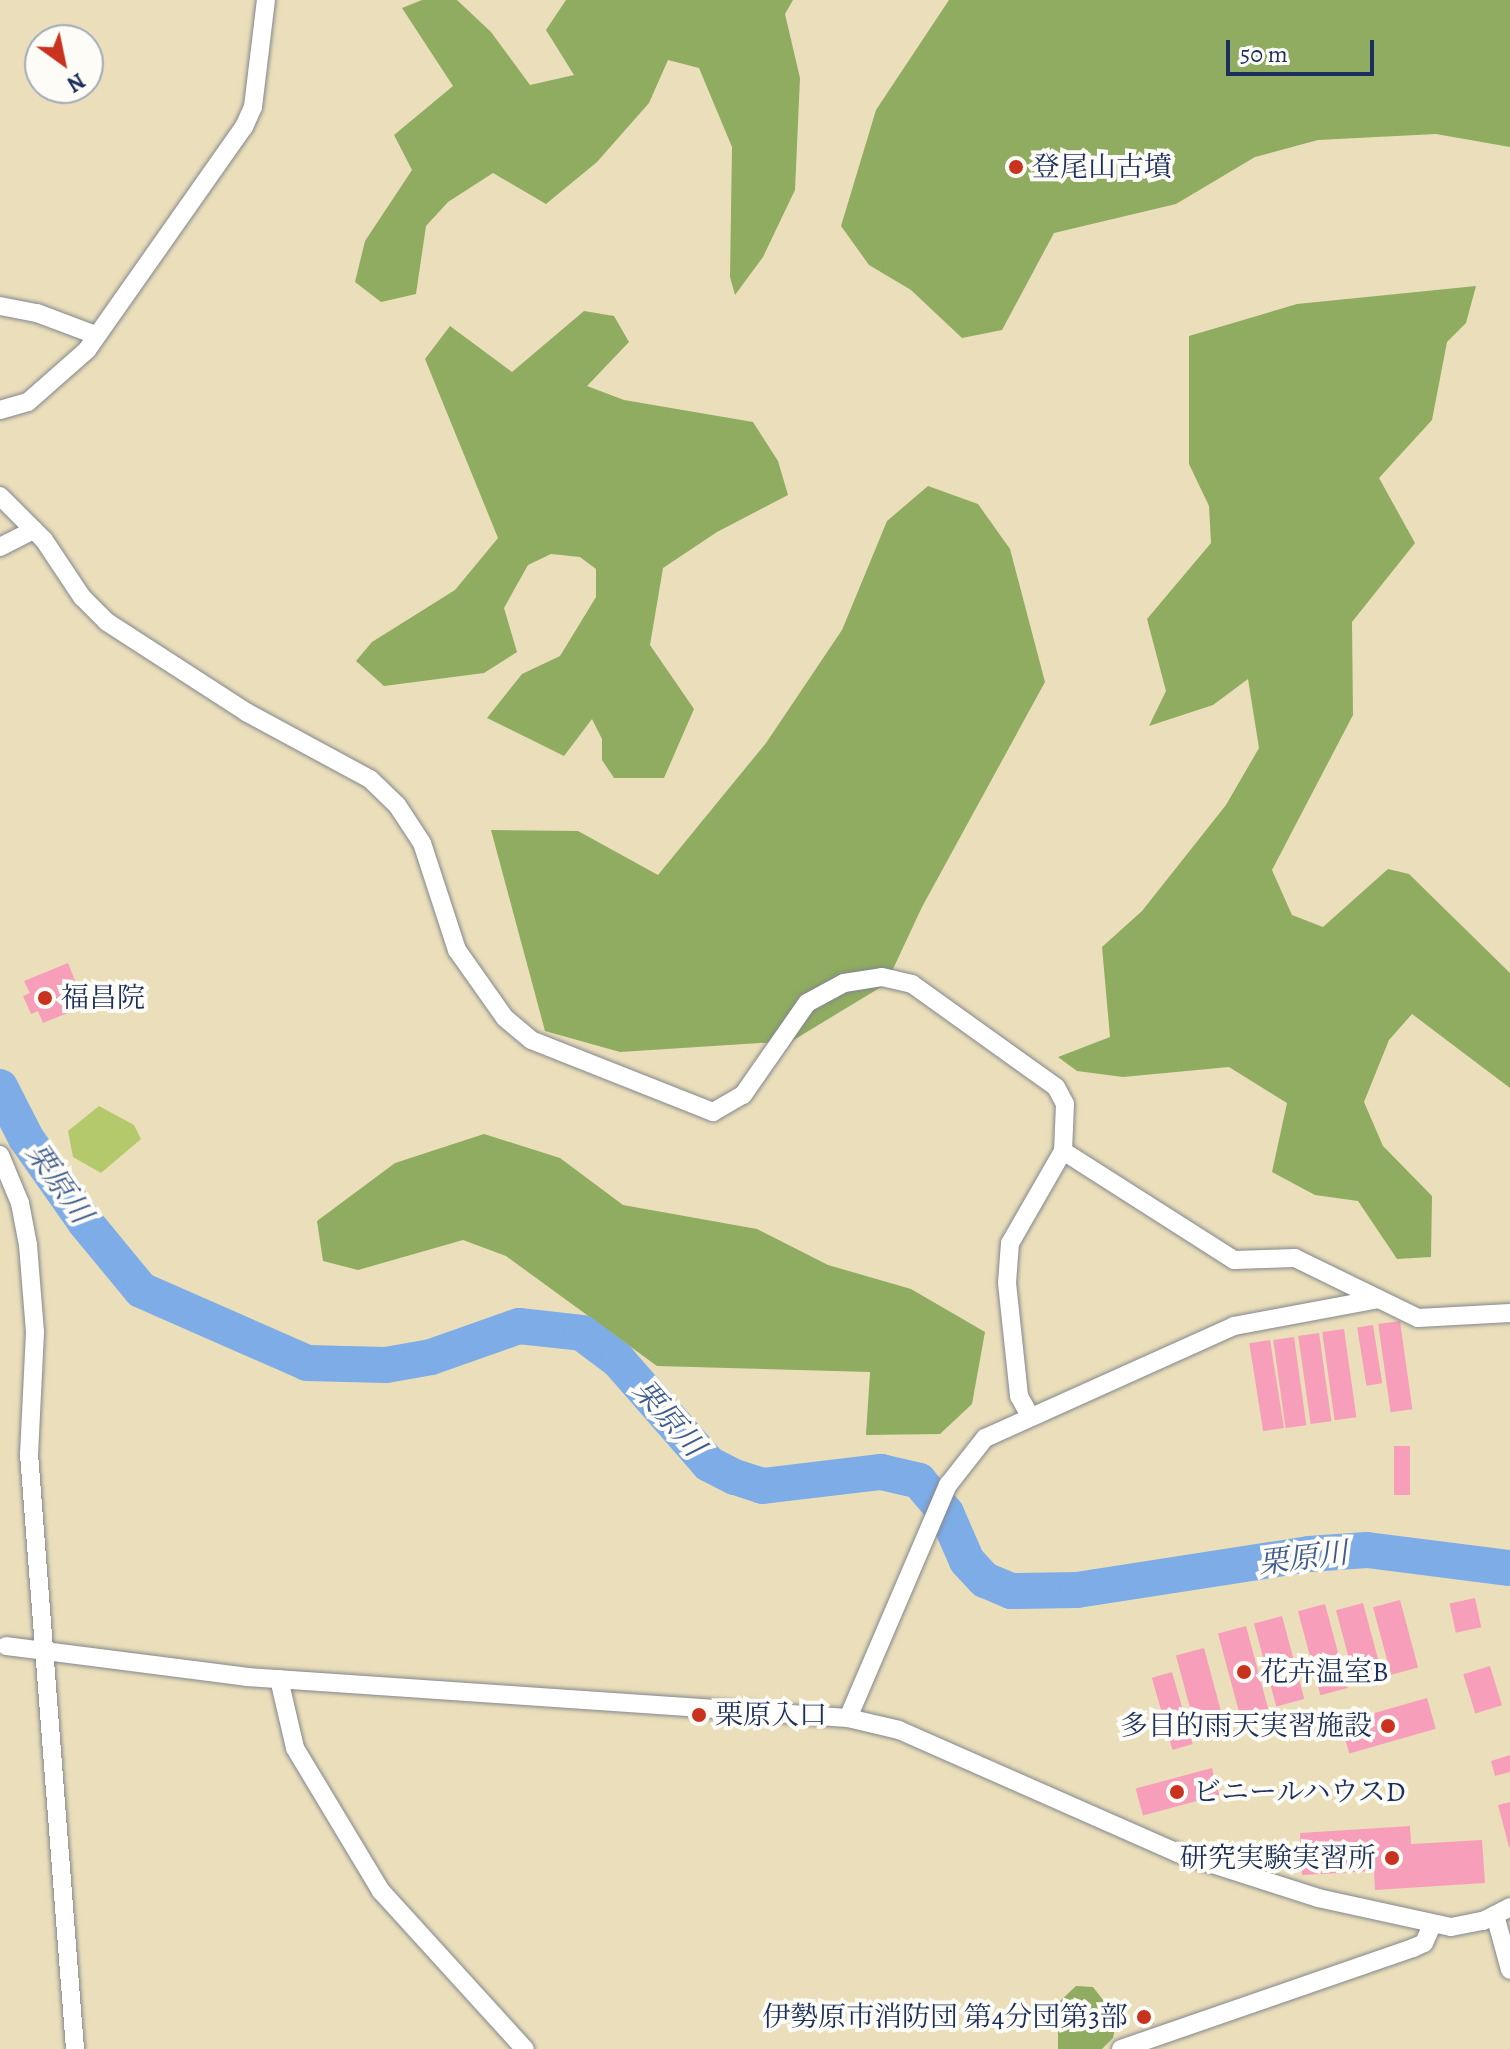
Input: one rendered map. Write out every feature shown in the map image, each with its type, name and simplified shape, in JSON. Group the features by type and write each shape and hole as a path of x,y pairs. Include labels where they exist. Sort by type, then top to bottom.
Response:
{"street":[{"path":"0,410 28,402 87,350 93,334 244,127 253,107 266,0"},
{"path":"0,306 37,313 93,334"},
{"path":"0,496 34,530 82,597 136,644 370,779 397,805 422,843 457,950 490,1000 531,1040 713,1112 726,1109 743,1095 807,1003 864,978 896,979 912,984 1056,1087 1065,1104 1063,1151 1010,1243 1007,1283 1019,1396 1029,1414"},
{"path":"1,545 34,530"},
{"path":"1063,1151 1234,1260 1295,1258 1418,1318 1510,1313"},
{"path":"0,1155 20,1203 28,1245 35,1332 29,1454 75,2049"},
{"path":"848,1718 948,1485 985,1438 1029,1414 1234,1326 1378,1299"},
{"path":"6,1646 279,1679 848,1718 899,1730 1178,1853 1318,1898 1432,1925 1469,1925 1503,1911 1510,1970"},
{"path":"279,1679 295,1748 374,1881 525,2049"},
{"path":"1121,2049 1413,1948 1424,1943 1432,1925"}],"green space":[{"path":"422,0 457,0 491,32 530,85 574,75 546,30 566,0 793,0 785,14 800,78 795,190 763,257 735,295 730,277 732,147 699,68 668,60 649,103 597,162 546,204 493,173 448,202 426,226 416,294 381,302 355,282 365,241 412,170 394,135 453,86 402,8"},
{"path":"949,0 1510,0 1510,147 1436,134 1318,140 1255,157 1176,204 1054,233 1002,330 962,338 911,290 869,265 841,226 876,110"},
{"path":"1476,286 1466,323 1447,342 1432,420 1379,478 1415,543 1352,622 1353,715 1272,870 1292,915 1323,927 1388,869 1409,874 1510,973 1510,1088 1412,1014 1389,1040 1364,1102 1383,1146 1432,1196 1431,1257 1397,1259 1358,1201 1315,1195 1272,1172 1287,1103 1229,1067 1123,1077 1077,1071 1058,1057 1110,1037 1102,947 1142,911 1226,805 1259,748 1248,679 1213,705 1149,726 1166,691 1147,619 1211,543 1209,506 1189,464 1189,336 1297,304"},
{"path":"584,311 614,316 629,342 587,386 624,400 753,422 778,461 788,495 717,532 663,568 650,645 694,709 664,778 614,778 602,760 602,739 592,719 564,756 487,718 522,674 560,656 596,597 596,569 580,557 551,554 528,565 504,608 517,652 484,673 384,686 356,661 372,642 455,590 498,538 425,359 450,326 512,372"},
{"path":"928,486 978,504 1010,549 1045,682 922,907 886,984 792,1041 620,1052 545,1031 491,830 578,831 658,875 766,743 842,630 887,521"},
{"path":"99,1106 134,1125 141,1139 101,1173 73,1157 68,1131"},
{"path":"484,1134 560,1158 623,1205 757,1229 828,1265 911,1289 985,1332 972,1404 940,1434 866,1435 870,1372 657,1366 506,1256 463,1240 358,1270 323,1261 317,1221 395,1163"},
{"path":"1076,1986 1093,1987 1117,2018 1113,2038 1102,2049 1058,2049 1058,2003"}],"building":[{"path":"68,963 85,1006 43,1023 38,1011 31,1014 23,996 30,993 24,981"},
{"path":"1400,1321 1412,1409 1391,1412 1378,1324"},
{"path":"1373,1325 1382,1383 1366,1386 1357,1328"},
{"path":"1344,1329 1356,1417 1335,1420 1322,1332"},
{"path":"1319,1333 1331,1421 1311,1424 1298,1336"},
{"path":"1294,1337 1306,1425 1286,1428 1273,1340"},
{"path":"1270,1340 1284,1428 1263,1431 1249,1343"},
{"path":"1394,1446 1410,1446 1410,1495 1394,1495"},
{"path":"1475,1598 1481,1627 1456,1633 1450,1603"},
{"path":"1400,1600 1418,1668 1391,1675 1373,1607"},
{"path":"1363,1603 1383,1678 1356,1686 1336,1610"},
{"path":"1325,1604 1348,1688 1320,1695 1298,1611"},
{"path":"1282,1616 1304,1699 1276,1707 1254,1624"},
{"name":"花卉温室B","path":"1246,1626 1268,1709 1240,1717 1218,1634"},
{"path":"1204,1648 1226,1731 1198,1739 1176,1656"},
{"path":"1490,1666 1502,1705 1475,1713 1463,1674"},
{"path":"1172,1672 1193,1744 1172,1750 1152,1678"},
{"name":"多目的雨天実習施設","path":"1427,1698 1436,1729 1349,1754 1340,1723"},
{"path":"1510,1755 1510,1772 1495,1776 1491,1761"},
{"name":"ビニールハウスD","path":"1212,1768 1219,1795 1143,1815 1136,1788"},
{"path":"1510,1802 1510,1847 1509,1847 1498,1805"},
{"name":"研究実験実習所","path":"1410,1826 1411,1844 1482,1840 1485,1883 1375,1890 1374,1871 1302,1875 1300,1833"},
{"name":"伊勢原市消防団 第4分団第3部","path":"1149,2006 1154,2024 1140,2028 1135,2010"}],"waterway":[{"name":"栗原川","path":"0,1087 26,1138 85,1222 141,1290 307,1363 386,1365 431,1357 519,1326 582,1333 618,1360 709,1464 735,1477 763,1486 881,1472 919,1481 946,1513 967,1561 985,1580 1011,1591 1077,1590 1309,1554 1367,1550 1510,1568"}],"place":[{"name":"登尾山古墳","path":"1016,167"},
{"name":"福昌院","path":"45,998"},
{"name":"花卉温室B","path":"1244,1672"},
{"name":"栗原入口","path":"699,1715"},
{"name":"多目的雨天実習施設","path":"1388,1726"},
{"name":"ビニールハウスD","path":"1177,1792"},
{"name":"研究実験実習所","path":"1392,1858"},
{"name":"伊勢原市消防団 第4分団第3部","path":"1144,2017"}]}
